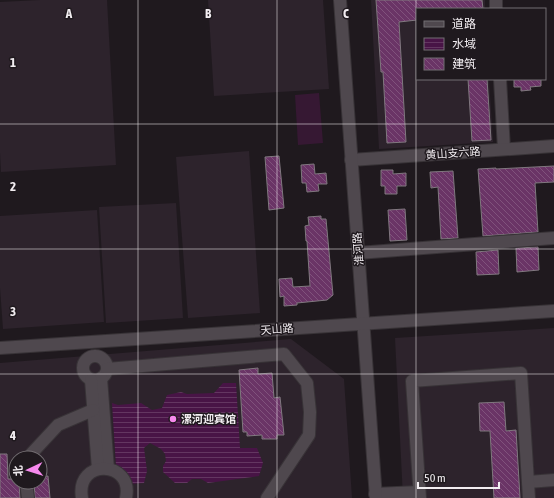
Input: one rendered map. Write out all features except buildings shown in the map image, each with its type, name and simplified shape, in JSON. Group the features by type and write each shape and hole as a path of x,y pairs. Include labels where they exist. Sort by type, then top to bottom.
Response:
{"street":[{"name":"淮河路","path":"340,0 376,496"},
{"path":"500,80 504,150"},
{"name":"黄山支六路","path":"351,160 554,146"},
{"path":"358,253 554,238"},
{"name":"天山路","path":"0,348 554,311"},
{"path":"91,342 92,357"},
{"path":"103,469 93,410 100,376 107,365 98,357 92,357 86,360 83,365 83,371 86,376 100,376 284,354 307,383 310,412 309,434 267,498"},
{"path":"376,496 419,495 412,381 521,373 529,498"},
{"path":"100,376 103,469"},
{"path":"35,450 58,425 93,410"},
{"path":"82,498 81,486 87,475 103,469 120,474 126,486 127,496"},
{"path":"528,482 554,480"}],"shaded area":[{"path":"40,0 107,0 116,165 1,172 0,2"},
{"path":"208,0 323,0 329,89 214,96"},
{"path":"371,0 485,0 485,8 416,8 416,80 489,80 493,142 379,149"},
{"path":"319,93 323,143 298,145 295,95"},
{"path":"249,151 260,313 188,318 176,157"},
{"path":"176,203 183,318 106,323 99,207"},
{"path":"97,210 104,322 3,329 0,288 0,216"},
{"path":"554,328 554,498 403,498 395,338"},
{"name":"漯河迎宾馆","path":"291,339 344,379 352,498 0,498 0,363"}],"water":[{"path":"223,383 236,383 240,448 257,448 263,463 259,476 208,483 201,479 192,479 187,483 175,483 163,472 163,466 166,461 165,454 161,449 150,443 144,448 147,471 144,483 128,484 116,466 112,403 118,405 141,403 152,410 162,408 167,395 181,392 187,394 214,393"}],"place":[{"name":"漯河迎宾馆","path":"173,419"}]}
